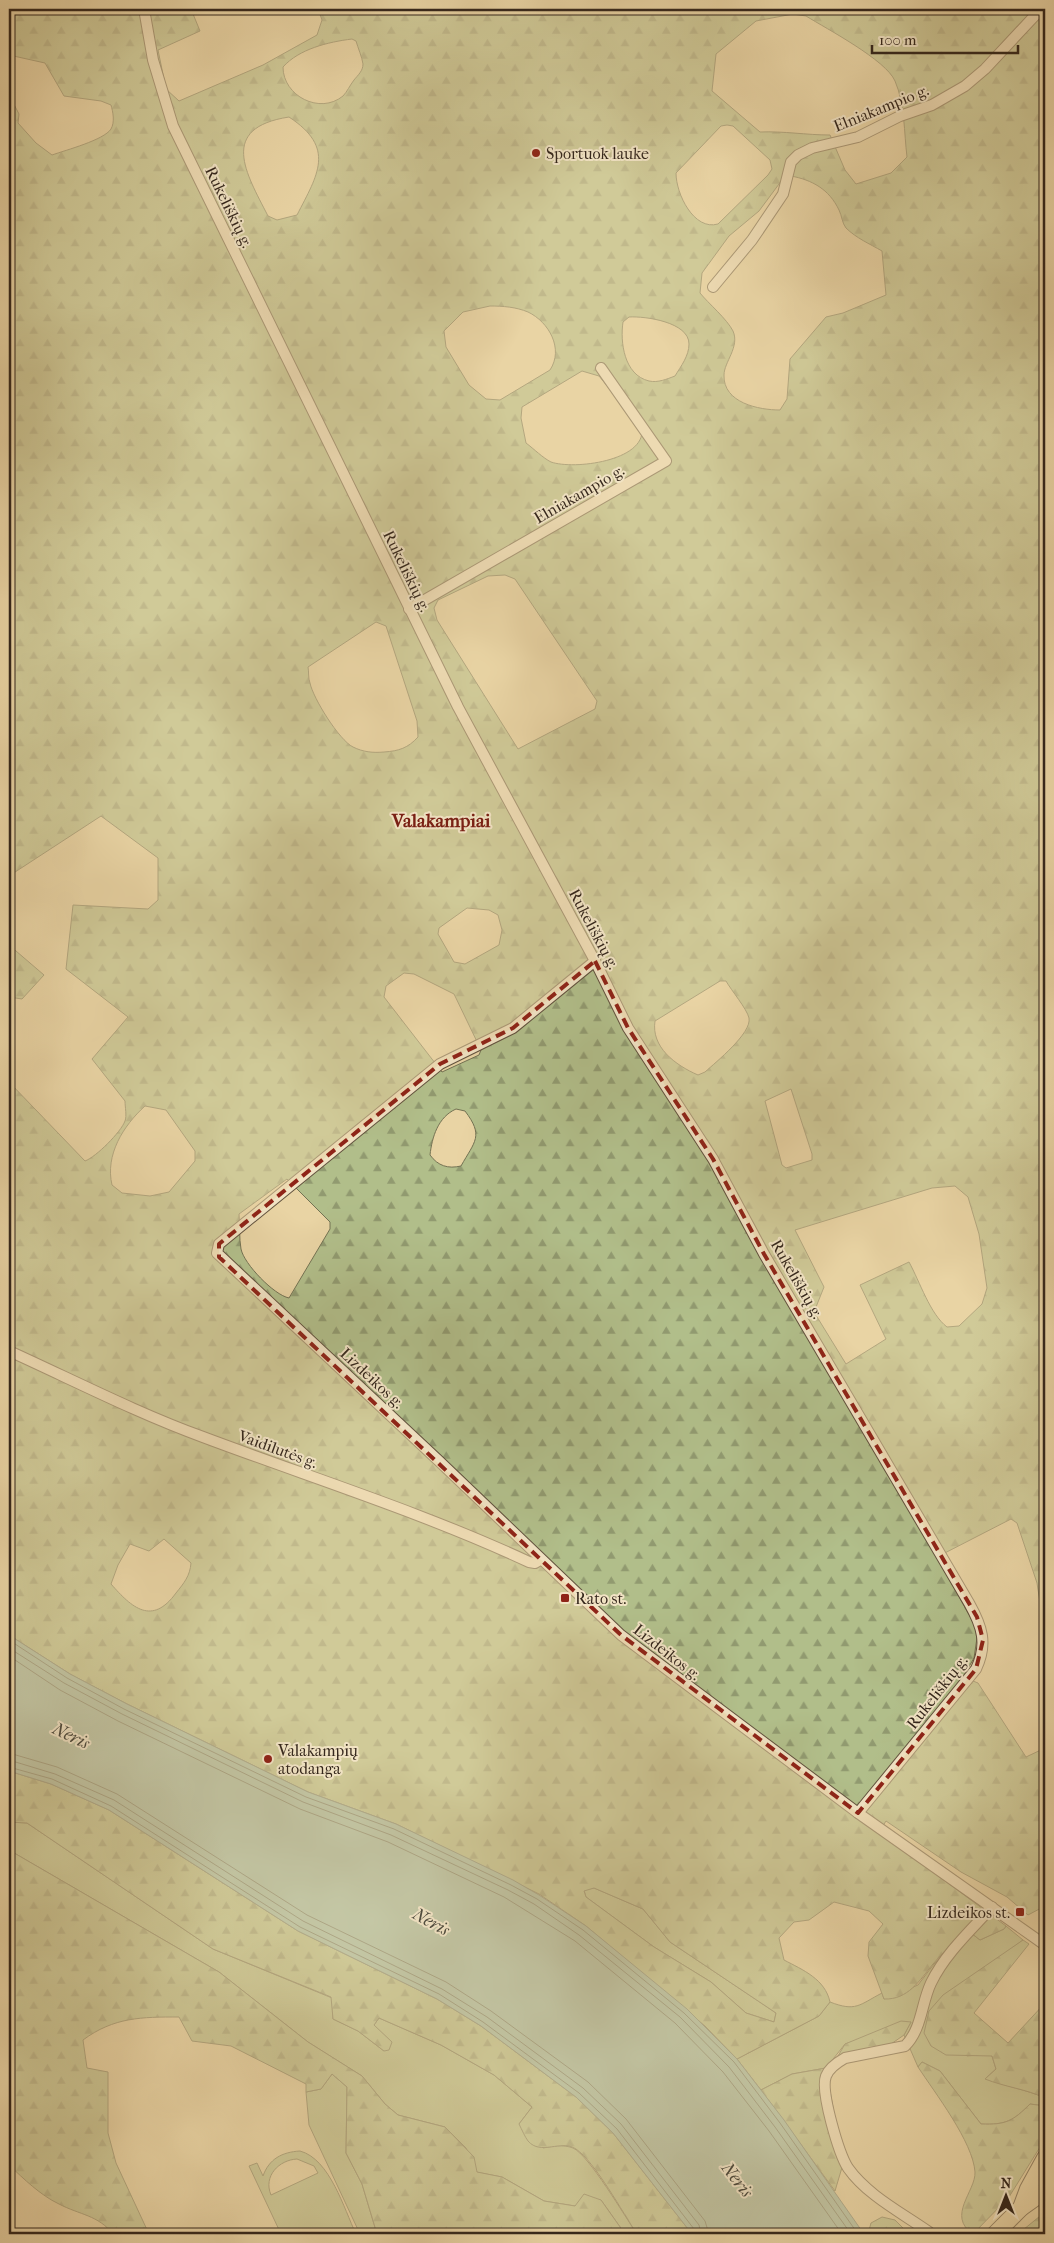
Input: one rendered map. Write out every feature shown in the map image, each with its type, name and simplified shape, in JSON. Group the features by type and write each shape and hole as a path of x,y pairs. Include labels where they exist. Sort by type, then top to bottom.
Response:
{"main road":[{"path":"1021,2208 1028,2189 1045,2158"},
{"path":"997,2232 1021,2208 1045,2175"},
{"path":"1021,2208 1045,2191"}],"street":[{"name":"Rukeliškių g.","path":"144,9 153,60 173,126 458,707 595,961 628,1028 713,1159 764,1254 972,1607 983,1630 982,1652 976,1670 858,1812"},
{"name":"Elniakampio g.","path":"713,287 752,240 783,194 791,162 798,155 812,148 858,137 900,116 932,105 965,86 992,62 1041,9"},
{"name":"Elniakampio g.","path":"409,610 666,461 601,368"},
{"name":"Lizdeikos g.","path":"595,961 513,1028 440,1064 219,1244 217,1253 219,1257 440,1461 540,1560 620,1635 858,1812 1045,1945"},
{"name":"Vaidilutės g.","path":"9,1351 106,1397 202,1437 400,1510 529,1562 536,1563 540,1560"},
{"path":"929,2232 880,2198 848,2167 825,2102 825,2076 837,2063 845,2058 905,2046 916,2030 931,1982 946,1960 992,1907"}],"highlighted area":[{"path":"595,961 628,1028 713,1159 764,1254 977,1617 983,1640 976,1669 858,1813 621,1635 219,1257 219,1244 440,1064 513,1028"}],"green space":[{"path":"9,9 191,9 200,31 158,50 166,89 179,101 263,65 317,35 322,20 318,9 1045,9 1045,1613 1041,1609 1037,1583 1017,1523 1011,1519 937,1557 978,1631 974,1658 963,1677 978,1683 1026,1757 1045,1748 1045,1906 1028,1915 1007,1897 961,1872 886,1821 879,1832 1006,1926 1004,1929 980,1940 966,1929 907,1993 884,1999 868,1956 869,1942 883,1924 869,1911 834,1902 809,1920 794,1922 779,1938 784,1960 818,1981 830,2002 819,2016 737,2059 705,2026 586,1926 539,1894 396,1824 308,1792 127,1704 70,1674 9,1635 9,1082 85,1161 101,1149 123,1126 126,1117 125,1101 92,1059 128,1017 66,969 73,905 148,909 158,900 158,858 101,816 9,876 9,95 19,114 18,123 36,143 52,155 84,144 107,133 112,126 113,114 111,105 101,101 64,96 45,63 9,55","holes":["793,14 806,16 868,55 880,64 895,81 901,99 907,157 891,173 856,184 845,170 830,135 760,132 712,91 716,54 756,21","352,39 356,41 362,58 363,66 360,73 346,93 334,101 324,104 304,100 296,94 289,86 283,67 297,55 314,47","289,117 304,128 313,140 318,151 316,174 297,215 277,220 268,216 246,169 245,142 253,131 267,123","727,125 733,126 770,160 772,169 718,224 709,225 701,222 694,216 683,200 676,173 721,126","791,176 813,183 825,191 839,210 846,228 882,251 886,295 843,313 826,317 790,359 787,399 780,410 744,403 729,392 725,385 725,370 735,343 735,337 726,321 700,293 702,273 729,236 759,211 782,180","490,306 500,306 528,312 542,322 552,337 555,353 554,362 550,370 500,400 486,399 469,385 446,347 444,331 463,312","629,317 655,319 674,326 682,330 687,336 689,344 686,357 675,376 656,381 641,378 634,372 629,365 623,348 623,322","582,371 599,376 642,429 640,440 632,449 621,456 606,461 591,464 562,464 551,462 526,443 521,418 522,407","505,575 515,579 597,701 595,709 518,749 437,620 434,608 438,600 488,576","376,622 386,626 417,721 418,737 407,746 394,751 372,752 353,747 334,728 321,708 309,681 308,667","467,908 489,910 498,915 502,930 499,945 465,964 454,962 438,934 439,928","404,973 414,974 454,994 481,1050 479,1055 442,1072 384,997 386,986","720,981 726,981 749,1018 745,1031 739,1039 705,1072 698,1075 681,1066 666,1054 657,1039 655,1021","791,1089 812,1154 812,1160 786,1168 782,1165 765,1101","145,1106 166,1110 195,1151 195,1161 169,1192 150,1196 122,1193 112,1185 111,1163 123,1132","456,1109 465,1111 471,1120 476,1133 475,1138 461,1166 444,1166 436,1162 430,1155 432,1141 440,1122","287,1179 330,1222 330,1229 289,1298 283,1296 260,1278 243,1255 240,1240 239,1214","955,1186 968,1197 979,1234 987,1288 982,1304 959,1326 947,1327 935,1314 909,1262 860,1285 886,1339 846,1364 814,1312 824,1287 795,1230 932,1188","164,1539 191,1563 184,1583 167,1603 159,1609 150,1611 134,1606 111,1584 118,1565 130,1544 149,1551","594,1888 643,1909 670,1942 776,2013 774,2022 746,2013 711,1982 654,1947 586,1897 584,1891"]},
{"path":"9,945 44,975 22,999 9,997"},
{"path":"9,1771 51,1784 109,1810 298,1931 437,1999 481,2026 576,2097 613,2133 692,2234 637,2234 600,2176 576,2149 570,2146 539,2147 528,2141 519,2124 532,2107 494,2075 441,2045 379,2018 374,2025 392,2042 389,2050 384,2051 358,2031 333,2019 331,1997 213,1949 27,1823 9,1822"},
{"path":"9,1822 27,1823 213,1949 332,1998 333,2019 358,2031 384,2051 374,2025 379,2018 441,2045 494,2075 532,2107 519,2124 543,2148 565,2146 573,2148 580,2153 597,2174 637,2234 625,2234 601,2200 575,2206 544,2201 502,2177 476,2172 466,2148 445,2127 398,2115 385,2104 362,2076 308,2042 219,1972 9,1850"},
{"path":"9,1850 219,1972 308,2042 362,2076 385,2104 398,2115 445,2127 474,2157 477,2172 502,2177 544,2201 575,2206 584,2194 601,2200 625,2234 377,2234 362,2184 346,2153 347,2087 332,2074 321,2089 306,2092 306,2084 231,2046 192,2041 179,2017 153,2017 129,2020 106,2027 83,2040 87,2068 108,2072 108,2133 116,2163 149,2234 113,2234 95,2219 67,2208 45,2196 9,2165"},
{"path":"594,1888 643,1909 670,1942 776,2013 774,2022 746,2013 711,1982 654,1947 586,1897 584,1890"},
{"path":"1006,1926 1023,1940 929,2011 928,2019 967,2056 987,2054 992,2056 996,2069 986,2078 1045,2098 1045,2106 1030,2104 1008,2121 997,2124 981,2124 940,2071 922,2062 918,2067 904,2035 911,2022 845,2044 826,2068 792,2074 761,2090 737,2059 819,2016 830,2002 852,2007 862,2004 882,1993 884,1999 918,1985 934,1964 966,1929 980,1940 1004,1929"},
{"path":"1023,1940 1029,1944 974,2013 1008,2043 1045,2003 1045,2098 985,2079 996,2069 992,2056 946,2055 931,2046 924,2033 929,2011 943,1995"},
{"path":"901,2021 911,2022 904,2035 891,2044 838,2056 845,2044"},
{"path":"922,2062 940,2071 981,2124 997,2124 1008,2121 1030,2104 1045,2106 1045,2139 1009,2197 973,2234 965,2227 962,2211 974,2179 973,2160 961,2132 918,2067"},
{"path":"826,2068 843,2164 835,2191 761,2090 792,2074"},
{"path":"332,2074 347,2087 346,2153 362,2184 377,2234 360,2234 309,2125 306,2092 321,2089"},
{"path":"300,2151 311,2156 328,2174 356,2234 281,2234 249,2166 257,2163 263,2176 269,2165 277,2158 287,2153","holes":["297,2159 314,2166 318,2173 271,2195 269,2188 271,2176 274,2170 284,2162"]},
{"path":"1045,2212 1045,2234 1018,2234"},
{"path":"882,2217 895,2220 909,2234 868,2234 871,2223"}],"water":[{"name":"Neris","path":"9,1635 70,1674 127,1704 308,1792 396,1824 513,1880 586,1926 687,2009 737,2059 784,2120 864,2234 692,2234 613,2133 576,2097 481,2026 437,1999 298,1931 109,1810 51,1784 9,1771"}],"place":[{"name":"Sportuok lauke","path":"536,153"},
{"name":"Rato st.","path":"565,1598"},
{"name":"Valakampių atodanga","path":"268,1759"},
{"name":"Lizdeikos st.","path":"1020,1912"}],"district":[{"name":"Valakampiai","path":"441,821"}]}
